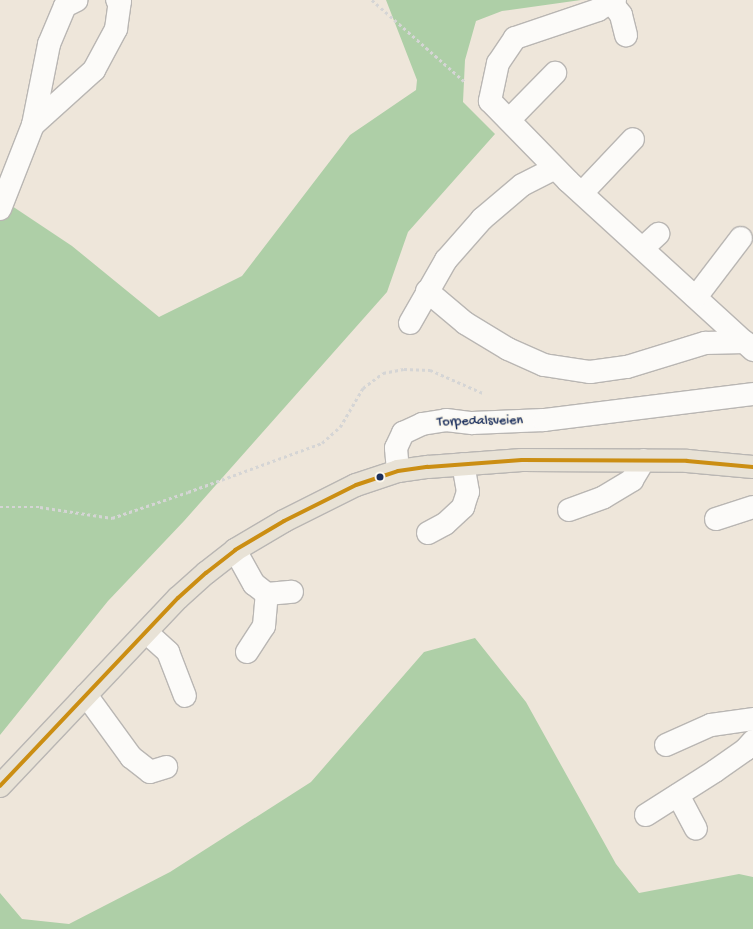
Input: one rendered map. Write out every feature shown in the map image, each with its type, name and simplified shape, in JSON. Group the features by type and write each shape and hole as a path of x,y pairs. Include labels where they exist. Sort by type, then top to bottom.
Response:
{"main road":[{"path":"0,786 178,598 235,550 318,502 398,472 462,464 522,460 644,460 753,467"}],"street":[{"path":"0,209 33,125 49,44 65,6 77,0"},
{"path":"33,125 94,70 116,30 120,1 118,0"},
{"path":"626,35 620,15 613,1 598,10 515,38 498,63 490,101 555,168 582,193 650,241 696,297 749,346"},
{"path":"509,120 555,73"},
{"path":"582,193 633,139"},
{"path":"410,323 446,260 482,219 522,185 555,168"},
{"path":"696,297 741,238"},
{"path":"427,291 465,323 508,349 544,365 590,372 627,367 705,343 749,346"},
{"name":"Torpedalsveien","path":"398,472 396,448 403,433 422,424 446,420 472,423 544,420 670,403 753,394"},
{"path":"569,510 604,497 632,480 644,460"},
{"path":"428,534 445,524 463,507 468,492 462,464"},
{"path":"716,519 753,508"},
{"path":"235,550 254,584 267,594 292,592"},
{"path":"247,652 264,626 267,594"},
{"path":"146,632 168,652 185,696"},
{"path":"86,695 131,757 150,772 166,767"},
{"path":"666,745 711,726 753,719"},
{"path":"646,814 678,795 746,750 753,741"},
{"path":"678,795 696,829"}],"path":[{"path":"372,0 442,64 490,101"},
{"path":"0,507 40,508 112,518 188,492 322,443 340,427 363,388 383,373 404,369 430,370 486,395"}],"green space":[{"path":"386,0 581,0 502,11 476,21 465,60 463,102 495,134 408,232 387,292 184,521 108,601 0,735 0,198 72,246 159,317 242,276 350,135 416,90 417,80"},
{"path":"475,638 526,702 616,864 639,893 739,874 753,877 753,929 0,929 0,893 22,919 69,924 170,872 311,782 424,652"}],"transit line":[{"path":"0,786 178,598 206,573 235,550 284,521 356,485 398,471 428,467 522,460 687,461 753,467"}]}
